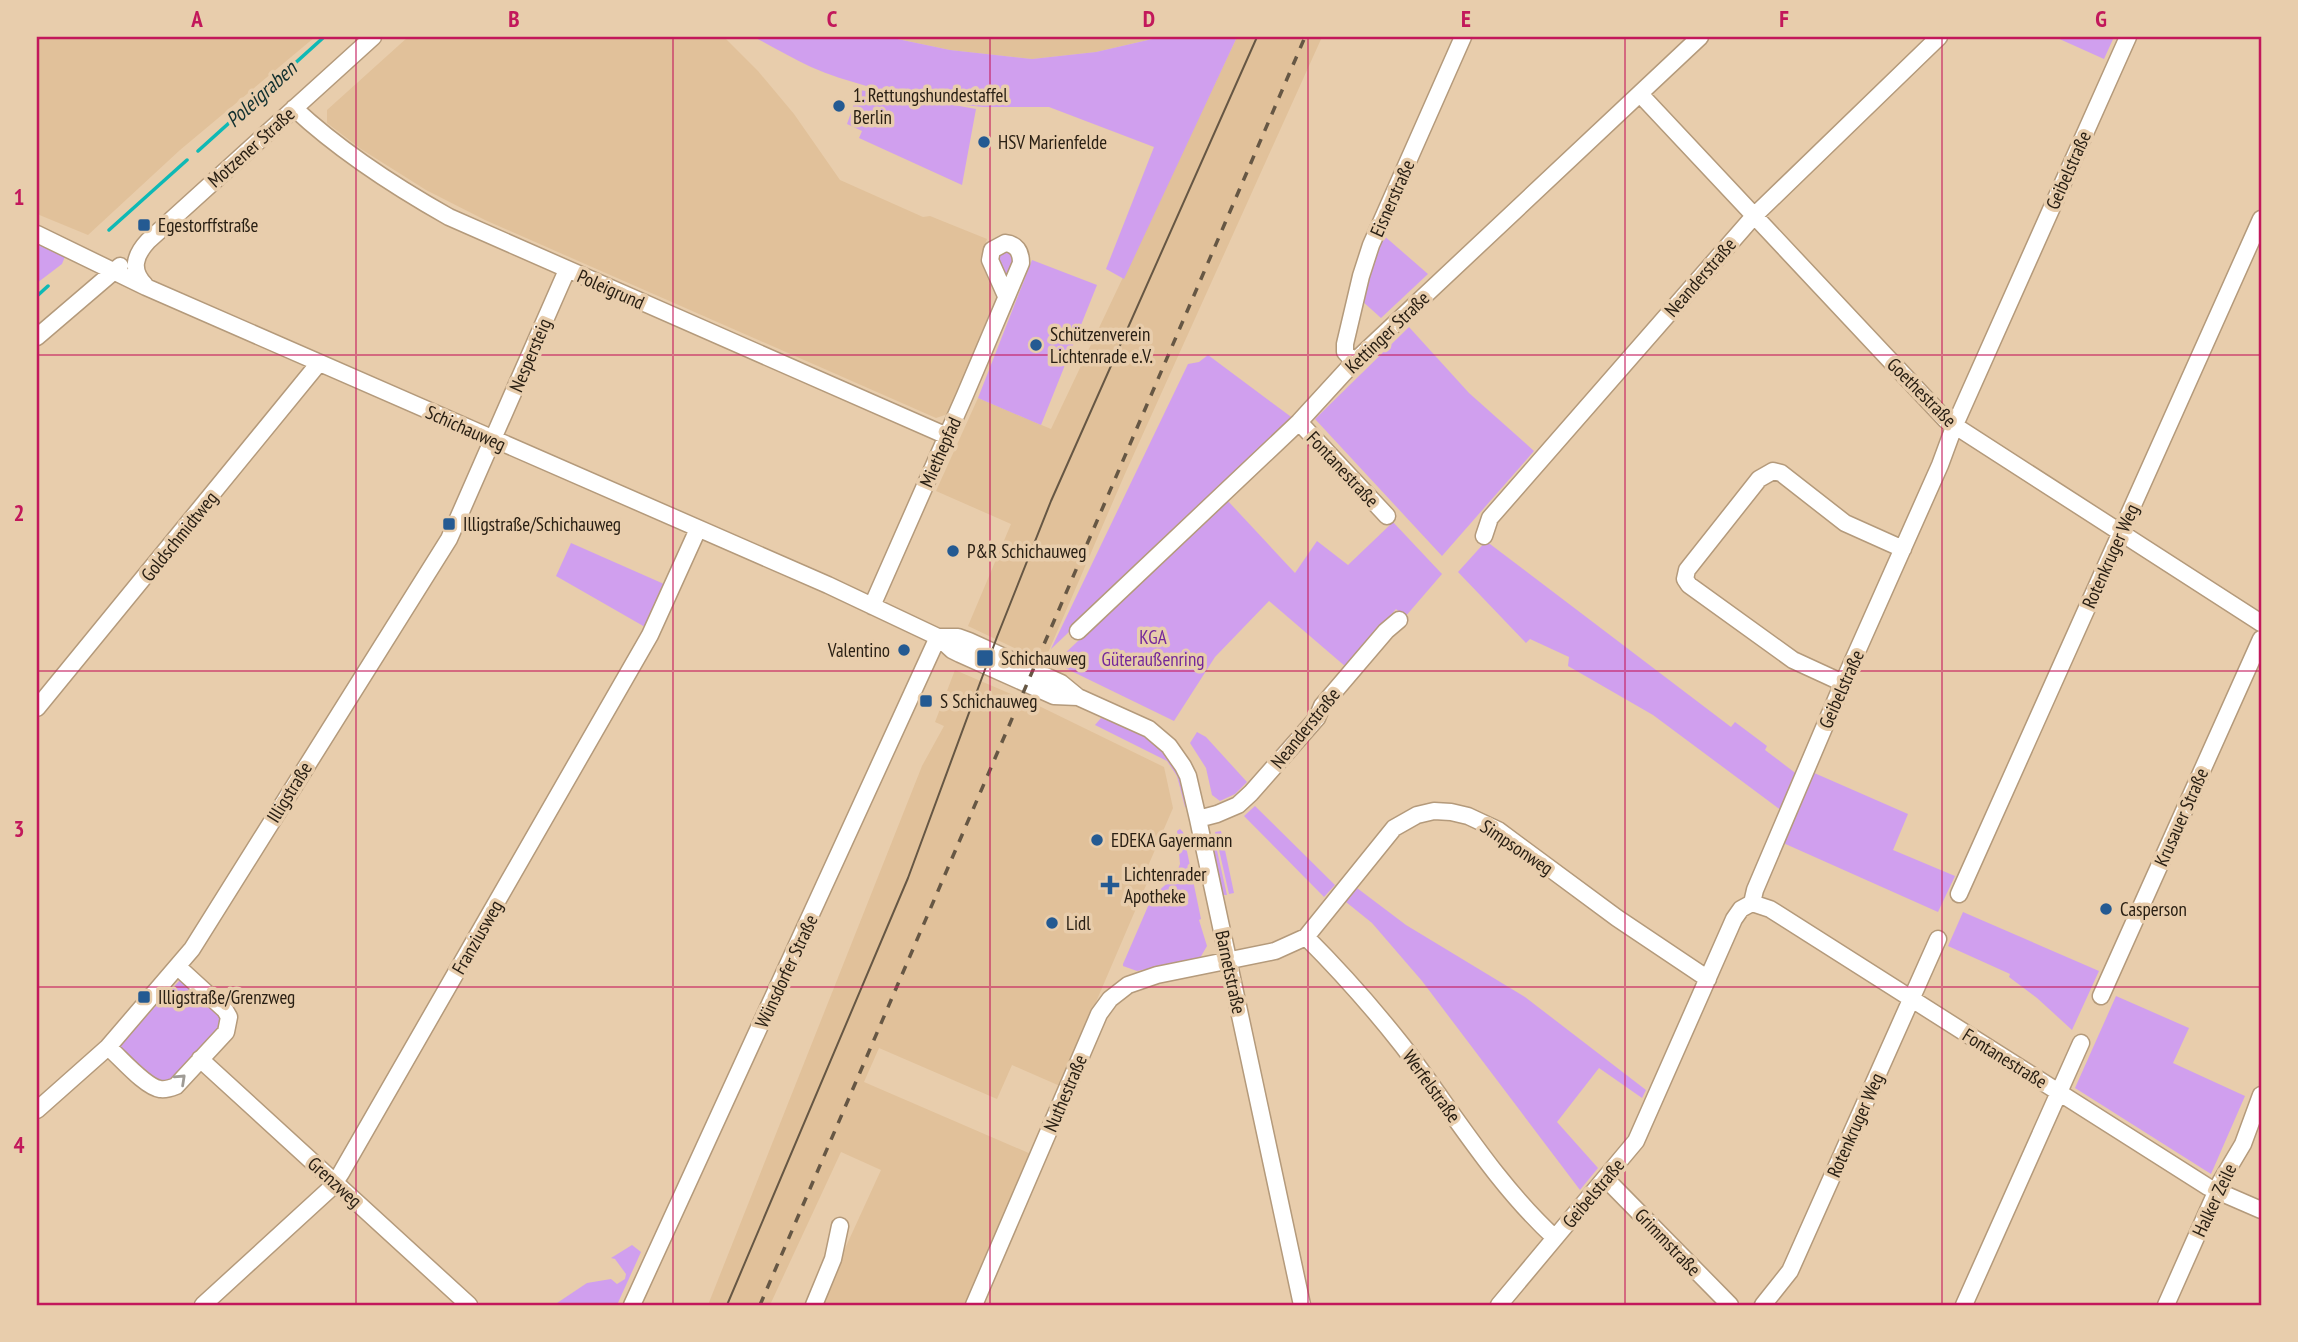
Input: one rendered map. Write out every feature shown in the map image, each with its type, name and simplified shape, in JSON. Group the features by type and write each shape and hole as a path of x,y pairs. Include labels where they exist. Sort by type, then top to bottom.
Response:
{"street":[{"name":"Motzener Straße","path":"138,256 373,37"},
{"name":"Eisnerstraße","path":"1354,362 1345,352 1345,344 1370,249 1463,37"},
{"name":"Kettinger Straße","path":"1078,631 1298,422 1354,362 1700,37"},
{"name":"Neanderstraße","path":"1484,536 1490,518 1754,216 1939,37"},
{"name":"Geibelstraße","path":"1499,1305 1636,1141 1734,919 1741,909 1752,903 1759,879 1954,427 2128,37"},
{"name":"Goethestraße","path":"1640,94 1954,427 2261,623"},
{"name":"Poleigrund","path":"294,108 335,144 402,191 460,223 947,436"},
{"name":"Rotenkruger Weg","path":"1959,894 2261,219"},
{"name":"Schichauweg","path":"37,234 146,287 938,637"},
{"path":"37,337 114,270 138,256"},
{"path":"138,256 137,275 146,287"},
{"name":"Nespersteig","path":"493,440 567,270"},
{"name":"Miethepfad","path":"872,606 1006,296"},
{"name":"Goldschmidtweg","path":"37,708 299,391 319,363"},
{"name":"Fontanestraße","path":"1298,422 1387,516"},
{"name":"Illigstraße","path":"37,1110 108,1047 192,949 449,539 493,440"},
{"path":"1843,683 1793,660 1740,624 1689,584 1685,579 1687,570 1759,479 1773,471 1781,472 1845,523 1903,549"},
{"name":"Franziusweg","path":"203,1305 335,1181 650,635 698,529"},
{"name":"Neanderstraße","path":"1199,819 1230,809 1251,793 1317,718 1331,695 1399,620"},
{"name":"Barnetstraße","path":"938,637 951,650 1039,690 1054,696 1077,697 1149,729 1169,746 1188,776 1302,1305"},
{"name":"Wünsdorfer Straße","path":"632,1305 938,637"},
{"name":"Krusauer Straße","path":"2101,996 2261,639"},
{"name":"Simpsonweg","path":"1229,961 1275,951 1306,937 1394,828 1424,813 1451,812 1475,819 1497,830 1617,918 1708,979"},
{"name":"Fontanestraße","path":"1752,903 1770,909 2217,1191 2261,1210"},
{"name":"Werfelstraße","path":"1306,937 1402,1045 1507,1188 1555,1238"},
{"name":"Rotenkruger Weg","path":"1763,1305 1790,1271 1938,939"},
{"name":"Nuthestraße","path":"974,1305 1099,1014 1110,999 1128,985 1157,975 1229,961"},
{"path":"108,1047 147,1084 160,1090 176,1086 226,1032 229,1017 225,1010 178,967"},
{"path":"1964,1305 2081,1043"},
{"name":"Grenzweg","path":"200,1059 469,1305"},
{"name":"Halker Zeile","path":"2166,1305 2217,1191 2242,1144 2261,1095"},
{"name":"Grimmstraße","path":"1605,1178 1730,1305"},
{"path":"814,1305 833,1259 840,1226"}],"shaded area":[{"path":"37,37 315,37 180,150 88,235 37,214"},
{"path":"408,37 724,37 758,71 794,114 840,180 923,217 930,216 987,239 980,259 991,287 990,312 948,414 936,418 485,220 426,190 361,149 327,123 327,110"},
{"path":"888,37 1161,37 1096,52 1032,59 950,50"},
{"path":"1237,37 1322,37 1124,476 1044,662 968,626 1011,524 936,491 978,398 1051,429"},
{"path":"955,670 1039,706 1164,767 1173,808 1142,880 1147,883 1060,1086 1012,1065 997,1099 879,1048 864,1082 1031,1154 967,1305 820,1303 881,1170 841,1152 770,1305 708,1305 922,766 944,726 935,722"}],"green space":[{"path":"754,37 888,37 950,50 1032,59 1096,52 1161,37 1237,37 1124,279 1106,269 1154,147 1049,107 983,107 937,102 976,109 962,185 859,138 862,131 847,124 859,90 925,100 825,73"},
{"path":"2055,37 2114,37 2104,59"},
{"path":"1382,234 1428,274 1381,318 1361,300"},
{"path":"37,241 66,254 62,264 37,283"},
{"path":"1006,250 1012,253 1014,261 1005,276 997,259 999,253"},
{"name":"Schützenverein Lichtenrade e.V.","path":"1032,260 1097,285 1041,425 978,398"},
{"path":"1409,327 1469,393 1534,451 1442,556 1315,419"},
{"path":"1208,355 1294,419 1051,649 1188,364 1199,362"},
{"name":"KGA Güteraußenring","path":"1227,500 1295,573 1317,541 1348,565 1393,522 1442,574 1405,617 1396,609 1346,667 1269,601 1215,657 1174,721 1061,666 1059,659"},
{"path":"1486,541 1731,727 1735,722 1767,746 1765,750 1798,775 1782,811 1653,715 1568,666 1569,657 1530,639 1526,643 1458,572"},
{"path":"571,543 664,584 645,627 556,576"},
{"path":"1101,718 1135,731 1159,748 1176,771 1188,806 1185,807 1177,776 1167,761 1095,725"},
{"path":"1197,732 1206,737 1247,782 1235,794 1220,801 1212,795 1206,768 1190,743"},
{"path":"1812,772 1908,814 1893,850 1955,876 1938,912 1781,842"},
{"path":"1255,806 1335,885 1324,897 1244,816"},
{"path":"1180,829 1183,832 1201,919 1199,920 1207,946 1200,958 1137,971 1123,966 1152,897 1175,876 1180,864 1177,831"},
{"path":"1221,831 1234,893 1229,894 1215,832"},
{"path":"1214,837 1227,895 1223,895 1211,838"},
{"path":"1357,888 1406,925 1525,997 1646,1090 1642,1098 1599,1068 1557,1122 1598,1168 1580,1190 1422,981 1372,923 1346,902"},
{"path":"1963,912 2099,971 2072,1030 2009,977 2010,974 1948,946"},
{"path":"183,979 221,1014 221,1026 171,1082 162,1086 119,1049 119,1046"},
{"path":"2116,996 2189,1028 2173,1063 2245,1096 2211,1174 2075,1088"},
{"path":"632,1245 641,1252 617,1305 554,1305 587,1283 611,1279 617,1284 625,1279 626,1274 615,1259 611,1258"}],"waterway":[{"name":"Poleigraben","path":"198,151 324,37"},
{"name":"Poleigraben","path":"109,230 187,160"},
{"name":"Poleigraben","path":"37,296 48,286"}],"tram line":[{"path":"727,1305 908,878 997,637 1051,501 1257,37"}],"railway":[{"path":"760,1305 1305,37"}],"place":[{"name":"1. Rettungshundestaffel Berlin","path":"839,106"},
{"name":"HSV Marienfelde","path":"984,142"},
{"name":"Egestorffstraße","path":"144,225"},
{"name":"Schützenverein Lichtenrade e.V.","path":"1036,345"},
{"name":"Illigstraße/Schichauweg","path":"449,524"},
{"name":"P&R Schichauweg","path":"953,551"},
{"name":"Valentino","path":"904,650"},
{"name":"Schichauweg","path":"985,658"},
{"name":"S Schichauweg","path":"926,701"},
{"name":"EDEKA Gayermann","path":"1097,840"},
{"name":"Lichtenrader Apotheke","path":"1110,885"},
{"name":"Casperson","path":"2106,909"},
{"name":"Lidl","path":"1052,923"},
{"name":"Illigstraße/Grenzweg","path":"144,997"}]}
